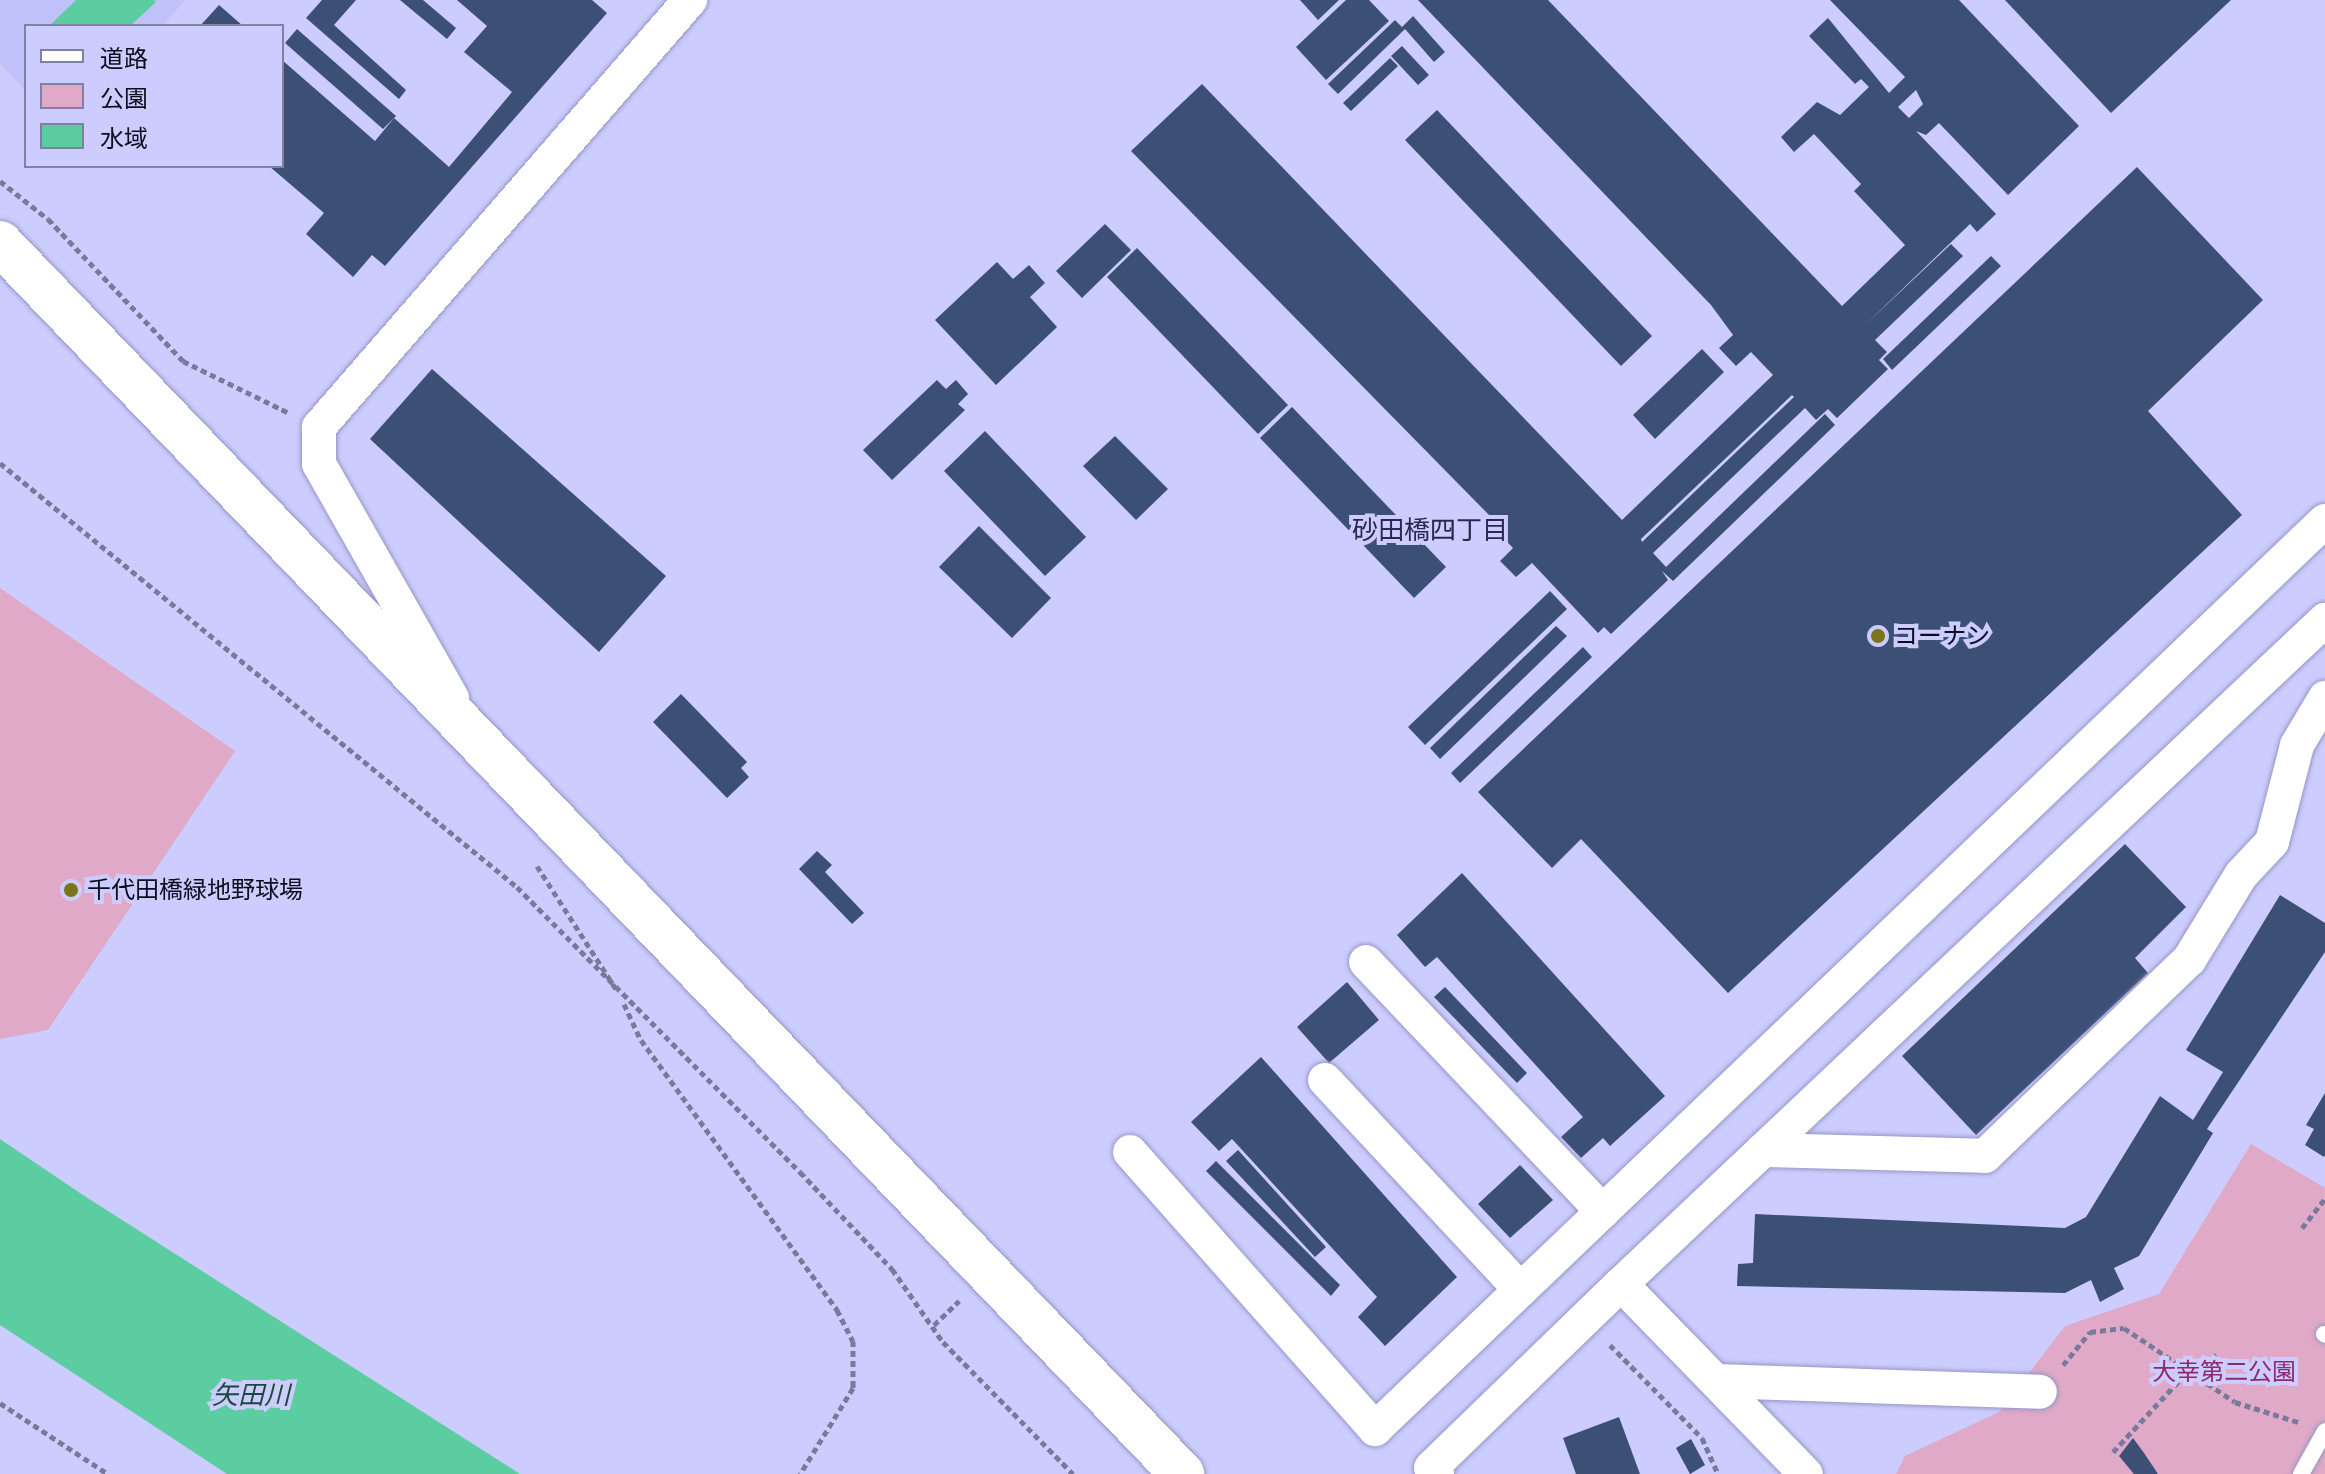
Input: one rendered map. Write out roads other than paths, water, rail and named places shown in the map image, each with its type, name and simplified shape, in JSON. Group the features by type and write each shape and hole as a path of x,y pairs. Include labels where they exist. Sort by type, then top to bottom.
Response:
{"street":[{"path":"467,726 319,464 319,427 690,0"},
{"path":"0,243 1182,1474"},
{"path":"1130,1152 1375,1429 2325,521"},
{"path":"1437,1474 1431,1468 1584,1319 2325,620"},
{"path":"1763,1150 1985,1156 2189,960 2241,875 2272,842 2297,745 2325,698"},
{"path":"1366,962 1603,1212"},
{"path":"1325,1080 1521,1290"},
{"path":"1621,1284 1806,1474"},
{"path":"1716,1381 2040,1392"}],"lane":[{"path":"2301,1474 2318,1429"}],"water":[{"path":"76,0 156,2 132,24 51,24"},
{"name":"矢田川","path":"0,1139 520,1474 227,1474 0,1325"}],"place":[{"name":"コーナン","path":"1878,636"},
{"name":"千代田橋緑地野球場","path":"71,890"}],"district":[{"name":"砂田橋四丁目","path":"1430,530"}],"park label":[{"name":"大幸第二公園","path":"2224,1372"}]}
